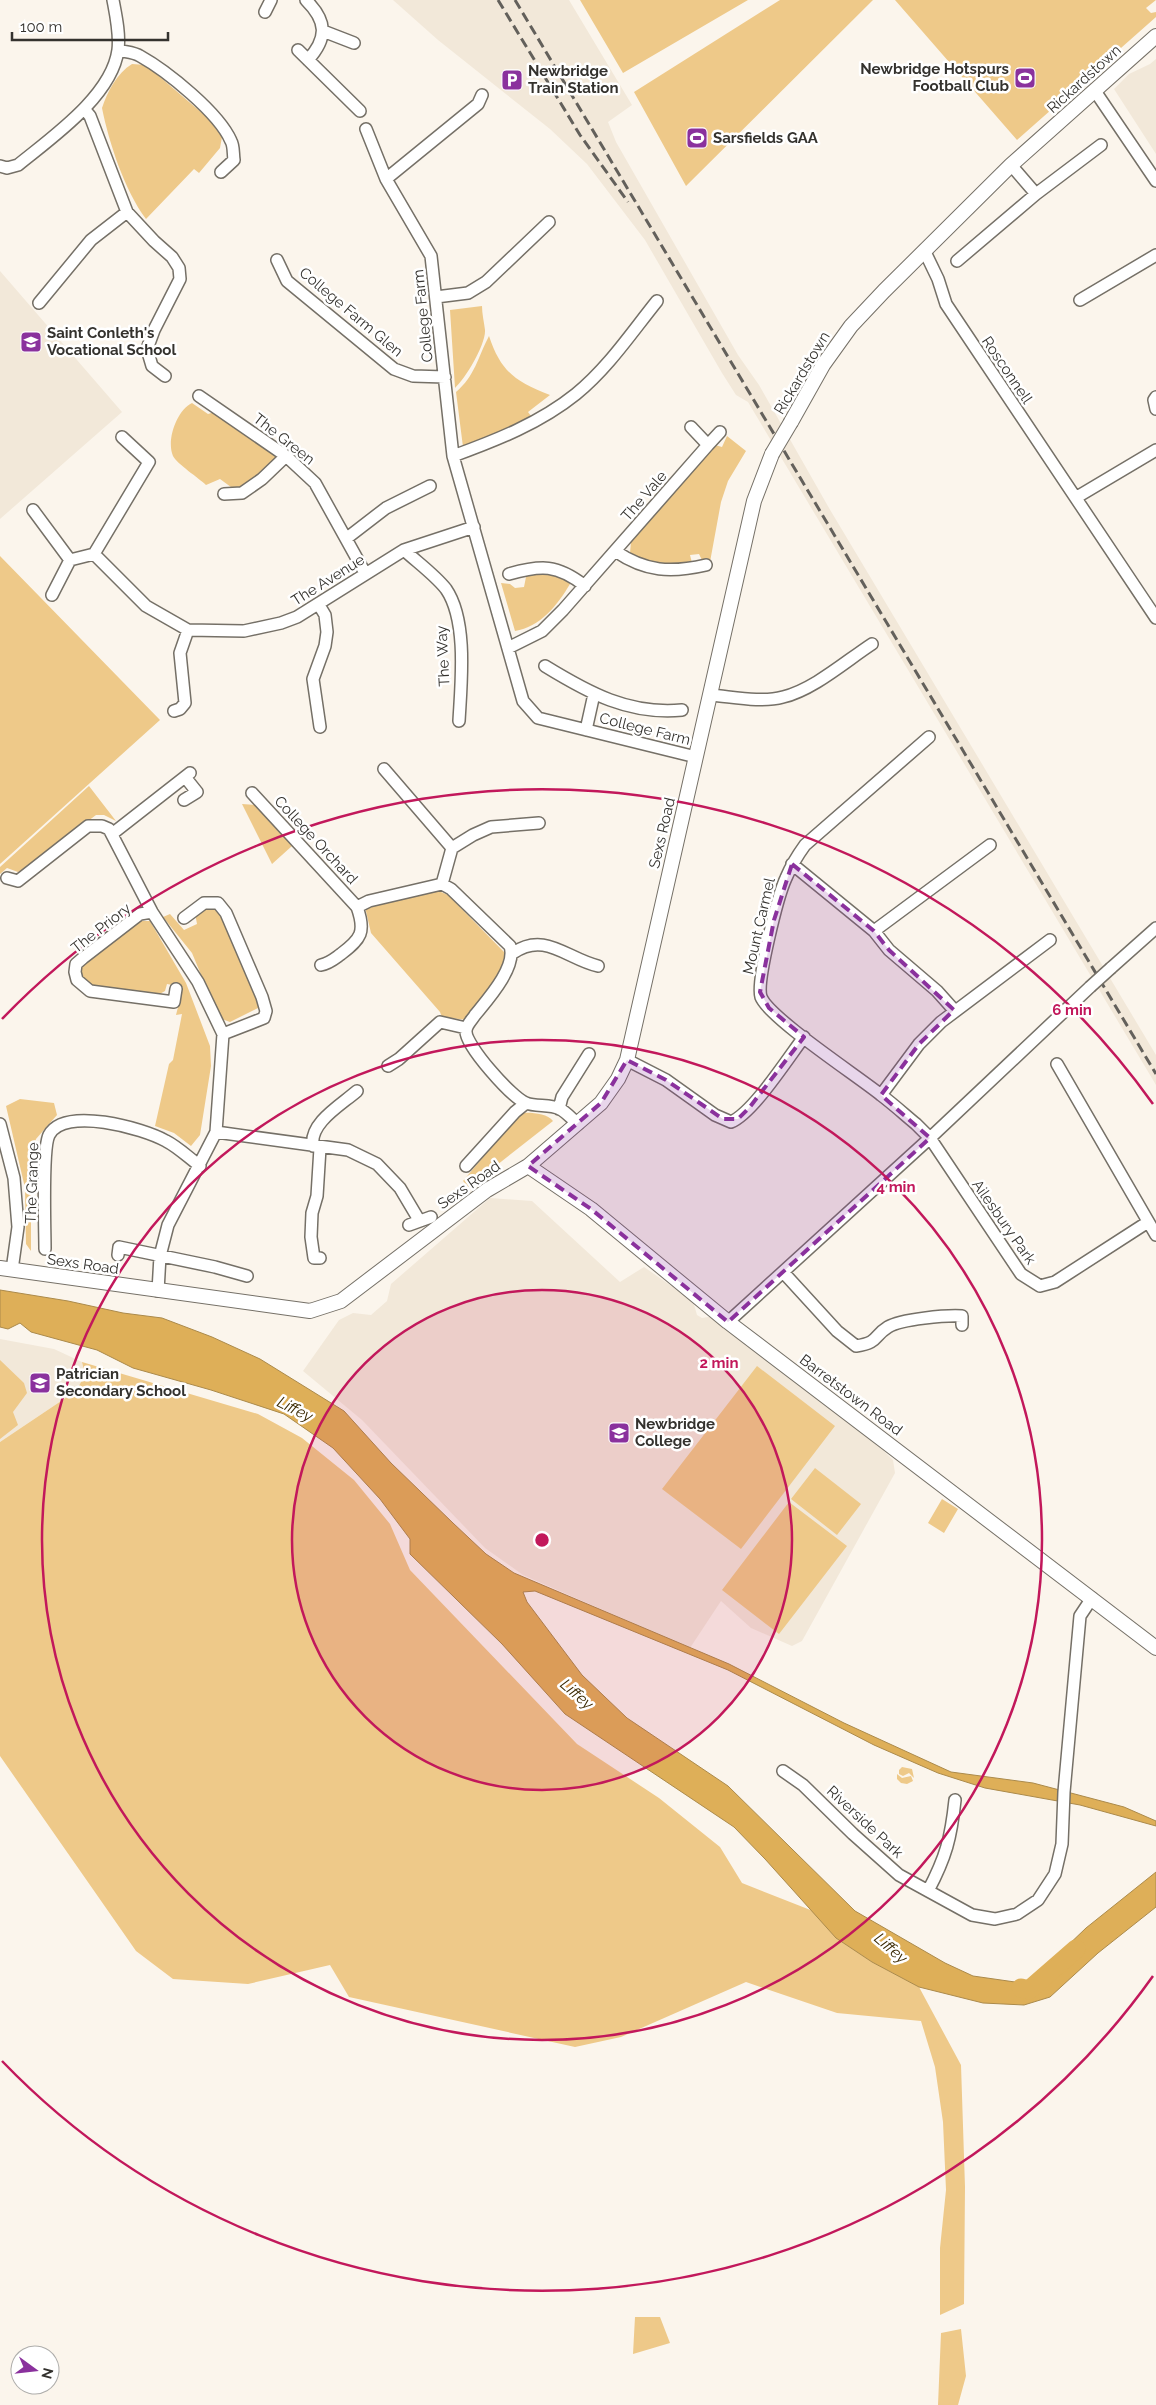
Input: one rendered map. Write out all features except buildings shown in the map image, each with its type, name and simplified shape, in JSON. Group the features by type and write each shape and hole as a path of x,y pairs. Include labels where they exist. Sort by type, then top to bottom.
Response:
{"street":[{"path":"0,166 7,168 18,165 85,110 114,64 118,50 113,0"},
{"path":"264,12 271,0"},
{"path":"306,0 315,9 323,31 319,48 308,60"},
{"path":"323,31 354,43"},
{"name":"Rickardstown","path":"696,757 754,502 772,454 823,365 851,326 1011,165 1156,36"},
{"path":"118,50 138,55 152,63 199,100 222,127 232,142 234,160 221,172"},
{"path":"298,50 360,111"},
{"path":"1095,91 1156,181"},
{"path":"386,179 478,104 482,95"},
{"path":"85,110 90,116 127,212 172,257 179,268 180,279 154,330 147,349 152,366 165,376"},
{"name":"College Farm","path":"366,129 386,179 431,256 453,456 523,701 538,718 696,757"},
{"path":"957,261 1036,194 1101,145"},
{"path":"1011,165 1036,194"},
{"path":"39,303 91,240 127,212"},
{"path":"436,297 468,293 486,282 549,222"},
{"name":"Rosconnell","path":"925,252 938,279 946,304 1077,497 1156,618"},
{"path":"1080,300 1156,255"},
{"name":"College Farm Glen","path":"277,260 287,282 394,369 413,376 444,377"},
{"path":"453,456 491,442 536,421 576,393 606,364 657,301"},
{"name":"The Green","path":"199,396 286,456 315,483 347,538 365,574"},
{"path":"1156,396 1154,400 1156,409"},
{"path":"691,427 708,445"},
{"name":"The Vale","path":"508,648 542,631 720,432"},
{"path":"52,595 70,560 94,554 149,462 122,437"},
{"path":"1077,497 1156,450"},
{"path":"224,494 242,493 262,479 286,456"},
{"path":"347,538 386,508 430,486"},
{"path":"32,510 70,560"},
{"name":"The Avenue","path":"94,554 146,606 188,630 244,631 281,623 319,605 404,550 474,527"},
{"name":"The Way","path":"404,550 445,589 454,609 459,630 462,674 459,721"},
{"path":"615,551 642,566 665,571 686,570 706,565"},
{"path":"509,574 531,568 554,567 572,576 584,586"},
{"path":"319,605 325,616 327,632 325,646 313,679 320,727"},
{"path":"174,711 180,709 184,703 180,652 188,630"},
{"path":"711,695 760,699 782,698 800,692 872,644"},
{"name":"College Farm","path":"545,666 594,694 621,704 661,712 682,710"},
{"name":"College Farm","path":"586,730 594,694"},
{"name":"Mount Carmel","path":"929,736 805,845 792,864 784,881 774,920 760,992 762,999 769,1008 881,1095 930,1138"},
{"name":"Sexs Road","path":"6,1269 310,1311 341,1301 487,1190 528,1166 601,1103 618,1079 627,1060 696,757"},
{"path":"384,769 452,848"},
{"path":"7,878 18,881 88,826 102,826 109,829 112,834 187,775 200,790 184,800"},
{"name":"College Orchard","path":"252,793 358,908 362,922 361,934 355,944 330,963 321,965"},
{"path":"539,823 491,827 452,848 442,884 451,889 510,946 512,953 509,966 495,990 466,1028 466,1036 471,1046 513,1095 526,1103 559,1109 578,1124"},
{"name":"The Priory","path":"112,834 152,912 184,958 224,1034"},
{"path":"874,931 990,845"},
{"name":"Mount Carmel","path":"792,864 874,931 889,950 937,991 954,1010"},
{"name":"College Orchard","path":"358,908 369,900 442,884"},
{"path":"158,1291 160,1256 168,1225 216,1132 224,1034 264,1018 266,1011 262,997 226,913 218,903 204,904 184,918"},
{"name":"The Priory","path":"152,912 140,914 76,964 74,972 77,980 90,991 174,1002 176,989"},
{"path":"728,1322 1156,928"},
{"path":"881,1095 919,1044 954,1010 1050,940"},
{"path":"512,953 532,944 551,946 587,963 598,966"},
{"path":"388,1066 399,1059 440,1022 466,1028"},
{"path":"627,1060 666,1080 715,1115 731,1122 738,1119 749,1108 804,1037"},
{"path":"559,1109 562,1097 589,1054"},
{"path":"1057,1064 1156,1235"},
{"path":"320,1258 314,1258 311,1237 312,1213 318,1196 320,1172 313,1132 320,1123 336,1116 357,1091"},
{"path":"466,1166 515,1112 526,1103"},
{"name":"The Grange","path":"45,1249 40,1227 48,1137 54,1127 63,1122 87,1120 142,1132 166,1141 200,1166"},
{"path":"0,1124 14,1178 18,1227 6,1269"},
{"path":"216,1132 348,1150 377,1164 400,1188 420,1221"},
{"name":"Ailesbury Park","path":"930,1138 1021,1274 1040,1286 1055,1282 1148,1222"},
{"name":"Barretstown Road","path":"528,1166 591,1209 728,1322 1156,1648"},
{"path":"118,1255 119,1247 239,1276"},
{"path":"783,1272 837,1331 848,1342 856,1346 871,1344 889,1326 916,1320 962,1316 962,1324"},
{"name":"Riverside Park","path":"783,1771 803,1785 852,1834 900,1874 972,1915 995,1919 1017,1914 1038,1900 1055,1874 1062,1844 1064,1792 1080,1616 1092,1598"},
{"path":"928,1891 946,1855 952,1833 955,1800"}],"highlighted area":[{"path":"792,864 874,931 889,950 954,1010 919,1044 881,1095 930,1138 728,1322 591,1209 528,1166 601,1103 627,1060 666,1080 723,1119 738,1119 749,1108 804,1037 769,1008 760,992 774,920"}],"shaded area":[{"path":"393,0 569,0 632,105 608,122 616,142 738,355 759,385 829,508 1156,1055 1156,1085 748,402 736,395 722,373 645,240 587,164 550,129 438,40"},
{"path":"580,0 748,0 623,73"},
{"name":"Sarsfields GAA","path":"780,0 873,0 686,186 634,92"},
{"name":"Newbridge Hotspurs Football Club","path":"895,0 1156,0 1146,8 1151,13 1156,12 1156,17 1017,140"},
{"path":"1156,59 1156,154 1114,89 1129,74"},
{"path":"132,64 146,65 209,119 222,137 220,148 199,173 194,169 146,219 131,195 119,166 102,108 113,83"},
{"name":"Saint Conleth's Vocational School","path":"0,271 122,412 0,519"},
{"path":"482,306 485,330 482,344 470,369 455,388 450,310"},
{"path":"489,336 504,367 511,374 527,385 550,395 528,412 534,420 463,447 456,392 472,373"},
{"path":"192,403 208,414 215,412 273,452 276,457 243,488 235,490 220,479 206,485 179,463 173,456 171,449 174,426 182,412"},
{"path":"727,436 746,451 728,481 721,502 710,562 702,560 699,554 690,555 692,563 667,567 635,557 630,553 631,542 715,445 722,447"},
{"path":"0,556 160,720 0,864"},
{"path":"532,572 564,576 570,584 559,600 540,620 524,629 515,631 501,583 510,584 515,588 524,587 526,577"},
{"path":"89,786 116,821 104,815 96,815 26,868 18,872 7,868 0,874 0,867"},
{"path":"242,804 257,805 292,846 272,864"},
{"path":"433,892 441,892 448,895 505,953 505,967 467,1020 442,1017 440,1012 371,933 365,907"},
{"path":"208,906 216,909 222,915 258,1000 258,1008 230,1022 219,1018 192,953 163,917 170,914 184,930 197,924 195,913"},
{"path":"139,921 150,921 186,983 210,1046 211,1066 200,1135 191,1146 174,1133 155,1126 169,1064 173,1060 182,1014 176,1015 183,987 167,984 165,991 156,996 92,986 84,979 80,969 91,958"},
{"path":"20,1099 54,1103 57,1115 36,1139 31,1160 31,1251 26,1244 25,1188 6,1106"},
{"path":"520,1113 543,1115 553,1121 469,1187 463,1181"},
{"name":"Newbridge College","path":"490,1198 532,1201 620,1282 644,1267 693,1301 697,1315 702,1318 714,1316 883,1450 893,1460 895,1473 802,1641 792,1646 751,1628 721,1601 690,1648 523,1575 485,1548 362,1420 303,1371 339,1320 353,1313 371,1315 387,1301 391,1284"},
{"name":"Patrician Secondary School","path":"0,1339 54,1349 82,1362 85,1375 76,1391 0,1442"},
{"path":"0,1360 24,1383 27,1393 13,1412 18,1425 0,1439"},
{"path":"82,1362 258,1414 302,1438 354,1480 390,1524 410,1570 577,1744 659,1798 720,1847 742,1883 813,1911 836,1938 872,1962 919,1987 961,2065 965,2187 964,2304 940,2315 940,2248 946,2190 943,2122 935,2067 921,2021 837,2013 746,1982 621,2037 575,2047 349,1997 330,1965 248,1984 173,1979 136,1951 0,1756 0,1442 76,1391 85,1375"},
{"path":"757,1366 835,1426 741,1549 662,1489"},
{"path":"815,1468 861,1504 837,1535 791,1499"},
{"path":"942,1499 958,1509 944,1533 928,1523"},
{"path":"789,1502 847,1546 779,1634 722,1590"},
{"path":"902,1767 912,1769 914,1778 909,1773 903,1776 899,1774 899,1770"},
{"path":"897,1774 902,1778 911,1776 913,1781 907,1784 901,1783 897,1779"},
{"path":"635,2317 660,2317 670,2343 633,2354"},
{"path":"961,2329 966,2376 958,2405 938,2405 941,2333"}],"water":[{"path":"0,1290 68,1301 123,1313 162,1318 212,1337 260,1359 344,1411 391,1463 453,1523 486,1554 514,1573 729,1664 844,1723 951,1772 1033,1783 1124,1807 1156,1821 1156,1826 1080,1805 985,1788 938,1773 874,1745 728,1670 535,1591 523,1592 527,1602 582,1675 627,1718 728,1786 855,1911 945,1963 973,1976 1015,1982 1048,1978 1055,1971 1062,1951 1086,1928 1156,1872 1156,1907 1098,1953 1050,1997 1024,2005 983,2003 919,1987 872,1962 836,1938 734,1827 565,1714 502,1644 410,1554 410,1539 380,1499 333,1448 284,1414 211,1390 133,1368 97,1350 31,1332 20,1323 8,1329 0,1327"}],"waterway":[{"name":"Liffey","path":"1021,1988 1029,1990 1076,1949"}],"railway":[{"path":"498,0 580,135 628,202"},
{"path":"515,0 1156,1074"}],"place":[{"name":"Newbridge Hotspurs Football Club","path":"1025,78"},
{"name":"Newbridge Train Station","path":"512,80"},
{"name":"Sarsfields GAA","path":"697,138"},
{"name":"Saint Conleth's Vocational School","path":"31,342"},
{"name":"Patrician Secondary School","path":"40,1383"},
{"name":"Newbridge College","path":"619,1433"}]}
